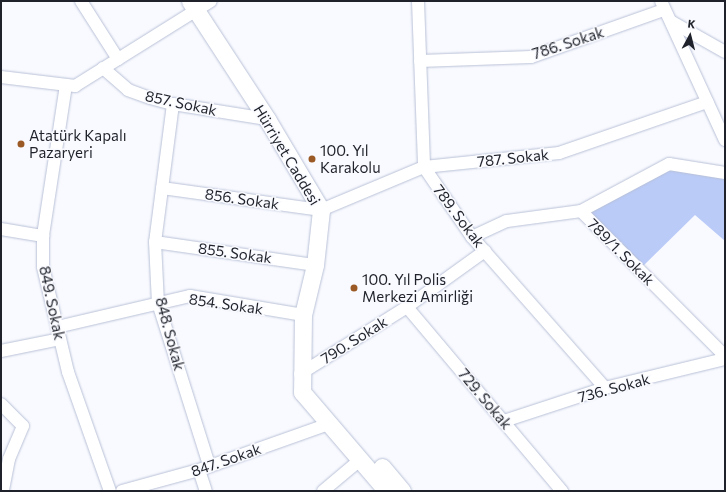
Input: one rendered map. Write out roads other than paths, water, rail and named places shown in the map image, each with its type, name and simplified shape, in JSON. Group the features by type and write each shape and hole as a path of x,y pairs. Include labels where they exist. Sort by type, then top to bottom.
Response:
{"main road":[{"name":"Hürriyet Caddesi","path":"193,6 267,120 321,210 315,265 303,315 300,374 302,392 387,491"},
{"path":"300,374 402,491"}],"street":[{"path":"81,1 118,58"},
{"path":"1,77 75,86 193,6 211,1"},
{"path":"418,1 424,167"},
{"path":"662,5 672,22 706,102 725,140"},
{"name":"786. Sokak","path":"420,61 531,57 662,5"},
{"path":"672,22 725,52"},
{"name":"857. Sokak","path":"103,68 128,90 173,104 267,120"},
{"name":"849. Sokak","path":"66,85 43,236 43,267 68,372 110,491"},
{"name":"787. Sokak","path":"321,210 424,167 559,153 706,102"},
{"name":"848. Sokak","path":"173,104 155,242 158,303 204,468 206,491"},
{"path":"581,212 669,164 725,173"},
{"name":"789. Sokak","path":"424,167 472,237 605,388"},
{"name":"856. Sokak","path":"162,188 321,210"},
{"name":"789/1. Sokak","path":"472,237 507,221 581,212 725,356"},
{"path":"1,228 43,236"},
{"name":"855. Sokak","path":"155,242 315,265"},
{"name":"790. Sokak","path":"300,374 407,307 485,251"},
{"name":"854. Sokak","path":"1,351 158,303 190,296 303,315"},
{"name":"729. Sokak","path":"407,307 562,491"},
{"name":"736. Sokak","path":"504,421 605,388 725,359"},
{"path":"1,404 22,426 9,459 3,491"},
{"name":"847. Sokak","path":"122,491 204,468 329,424"},
{"path":"323,491 360,460"}],"place":[{"name":"Atatürk Kapalı Pazaryeri","path":"21,144"},
{"name":"100. Yıl Karakolu","path":"312,159"},
{"name":"100. Yıl Polis Merkezi Amirliği","path":"354,288"}]}
